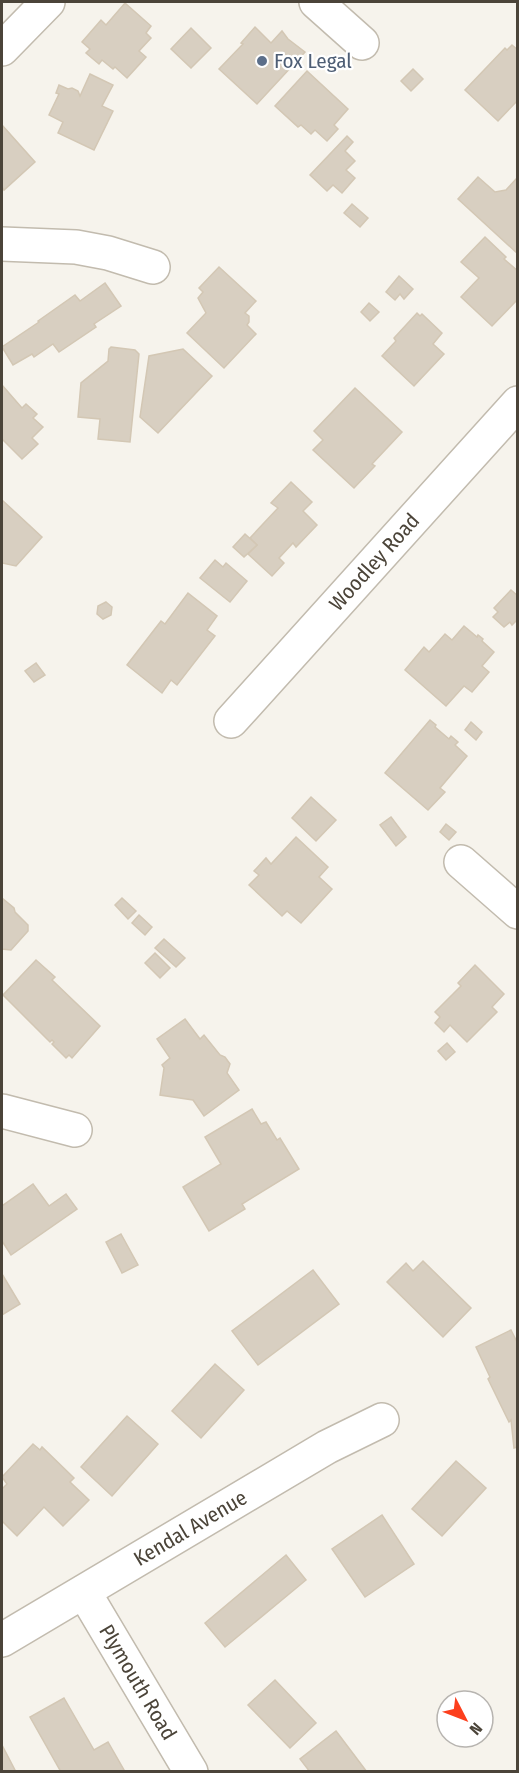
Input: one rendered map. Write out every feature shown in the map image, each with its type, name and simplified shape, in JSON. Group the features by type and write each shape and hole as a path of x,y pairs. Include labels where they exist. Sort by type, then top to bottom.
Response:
{"street":[{"path":"2,50 48,2"},
{"path":"316,2 362,44"},
{"path":"2,244 76,247 108,253 153,267"},
{"name":"Woodley Road","path":"231,721 518,403"},
{"path":"461,862 518,912"},
{"path":"2,1111 75,1130"},
{"name":"Kendal Avenue","path":"2,1640 327,1447 382,1420"},
{"name":"Plymouth Road","path":"84,1592 191,1772"}],"building":[{"path":"125,3 151,26 146,33 151,38 139,51 146,57 127,78 115,67 113,69 102,60 99,64 86,53 90,49 82,42 101,20 106,25"},
{"name":"Fox Legal","path":"255,27 271,43 282,31 288,39 305,52 257,104 219,69 243,44 241,43"},
{"path":"191,28 211,48 191,68 171,49"},
{"path":"512,45 518,50 518,100 498,121 465,90 505,48 507,50"},
{"path":"413,69 423,79 411,91 401,81"},
{"path":"307,71 348,109 334,125 338,129 327,141 315,130 311,134 301,125 298,127 275,106"},
{"path":"90,74 113,85 102,106 113,111 94,150 58,133 63,122 49,115 59,94 56,93 59,85 78,91 80,96"},
{"path":"2,125 35,162 4,190 2,187"},
{"path":"347,136 353,142 345,151 355,161 346,170 355,178 342,193 333,185 327,191 310,175"},
{"path":"478,177 495,192 506,190 516,179 518,181 518,254 458,199"},
{"path":"352,204 368,218 360,227 344,213"},
{"path":"485,237 518,271 518,299 492,326 461,297 479,278 461,262"},
{"path":"219,267 256,301 245,313 249,316 247,325 256,334 224,368 187,333 206,313 198,298 203,292 199,288"},
{"path":"399,276 413,289 404,299 400,294 395,300 386,292"},
{"path":"105,283 121,306 94,324 96,327 59,352 53,344 34,357 32,354 13,365 2,347 75,295 80,301"},
{"path":"369,303 379,312 370,321 361,312"},
{"path":"417,313 420,316 422,314 442,333 433,344 444,354 414,386 382,356 396,341 394,338"},
{"path":"111,347 135,350 139,354 130,442 98,439 100,419 78,417 81,383 108,361"},
{"path":"183,349 212,376 158,433 140,417 149,356"},
{"path":"2,385 22,408 26,404 37,414 33,418 43,427 32,438 38,444 22,459 2,439"},
{"path":"355,388 402,432 372,464 375,466 354,488 313,450 323,440 314,431"},
{"path":"291,482 312,502 303,511 317,525 296,547 293,543 279,558 284,563 272,576 248,554 257,545 250,538 278,508 271,503"},
{"path":"2,500 42,537 16,566 2,563"},
{"path":"245,534 257,545 244,557 233,547"},
{"path":"215,560 223,567 226,563 247,581 230,602 200,578"},
{"path":"511,590 518,596 518,619 512,625 510,622 504,627 493,617 498,612 494,608"},
{"path":"188,593 217,616 207,630 215,636 177,685 171,680 162,693 127,665 161,621 165,624"},
{"path":"106,602 112,607 111,615 103,619 97,614 98,606"},
{"path":"464,626 483,639 482,641 494,652 482,666 489,672 472,692 464,686 446,706 405,670 424,647 429,652 445,634 452,640"},
{"path":"36,663 45,675 34,682 25,671"},
{"path":"430,720 449,739 451,736 458,742 455,745 467,756 440,788 445,792 428,810 385,773"},
{"path":"471,722 482,732 476,740 465,730"},
{"path":"311,797 336,820 316,841 292,818"},
{"path":"391,817 406,837 396,846 380,825"},
{"path":"446,824 456,832 449,840 440,832"},
{"path":"296,837 328,867 319,877 332,889 301,923 287,911 282,916 249,885 259,875 254,871 266,858 271,864"},
{"path":"2,898 28,925 28,931 11,950 2,949"},
{"path":"122,898 136,911 128,919 115,905"},
{"path":"139,915 152,927 145,935 132,923"},
{"path":"164,939 185,958 176,967 155,948"},
{"path":"155,953 170,968 160,978 145,963"},
{"path":"36,960 55,977 52,980 100,1026 72,1058 69,1055 66,1058 52,1044 54,1042 52,1040 50,1042 3,995"},
{"path":"475,965 504,994 492,1007 497,1012 467,1042 450,1025 444,1032 435,1023 440,1017 435,1012 461,986 458,983"},
{"path":"185,1019 200,1039 204,1035 220,1055 225,1057 230,1064 227,1073 239,1090 204,1116 193,1100 160,1095 164,1068 162,1065 170,1058 157,1039"},
{"path":"447,1043 455,1052 446,1060 438,1051"},
{"path":"252,1109 261,1124 266,1122 277,1140 280,1138 299,1169 242,1204 245,1209 209,1231 183,1187 221,1164 205,1137"},
{"path":"33,1184 49,1206 66,1194 77,1209 11,1255 2,1241 2,1206"},
{"path":"121,1234 138,1265 122,1273 106,1242"},
{"path":"423,1261 471,1308 443,1337 387,1282 406,1263 413,1271"},
{"path":"313,1270 339,1304 258,1365 232,1331"},
{"path":"2,1274 20,1304 2,1315"},
{"path":"511,1330 518,1344 518,1447 514,1448 511,1420 509,1422 488,1379 490,1377 476,1347"},
{"path":"215,1364 244,1390 201,1438 172,1411"},
{"path":"127,1416 158,1444 112,1496 81,1467"},
{"path":"33,1444 40,1450 42,1447 74,1478 70,1482 89,1500 63,1526 44,1507 17,1536 2,1521 2,1489 7,1484 2,1477"},
{"path":"456,1461 486,1488 442,1536 412,1509"},
{"path":"382,1515 414,1564 365,1597 332,1549"},
{"path":"286,1555 306,1580 225,1647 205,1623"},
{"path":"275,1680 316,1723 290,1748 248,1705"},
{"path":"64,1698 94,1750 108,1742 124,1770 120,1772 61,1772 30,1717"},
{"path":"336,1731 367,1772 310,1772 300,1759"},
{"path":"2,1745 16,1772 2,1772"}],"place":[{"name":"Fox Legal","path":"262,61"}]}
